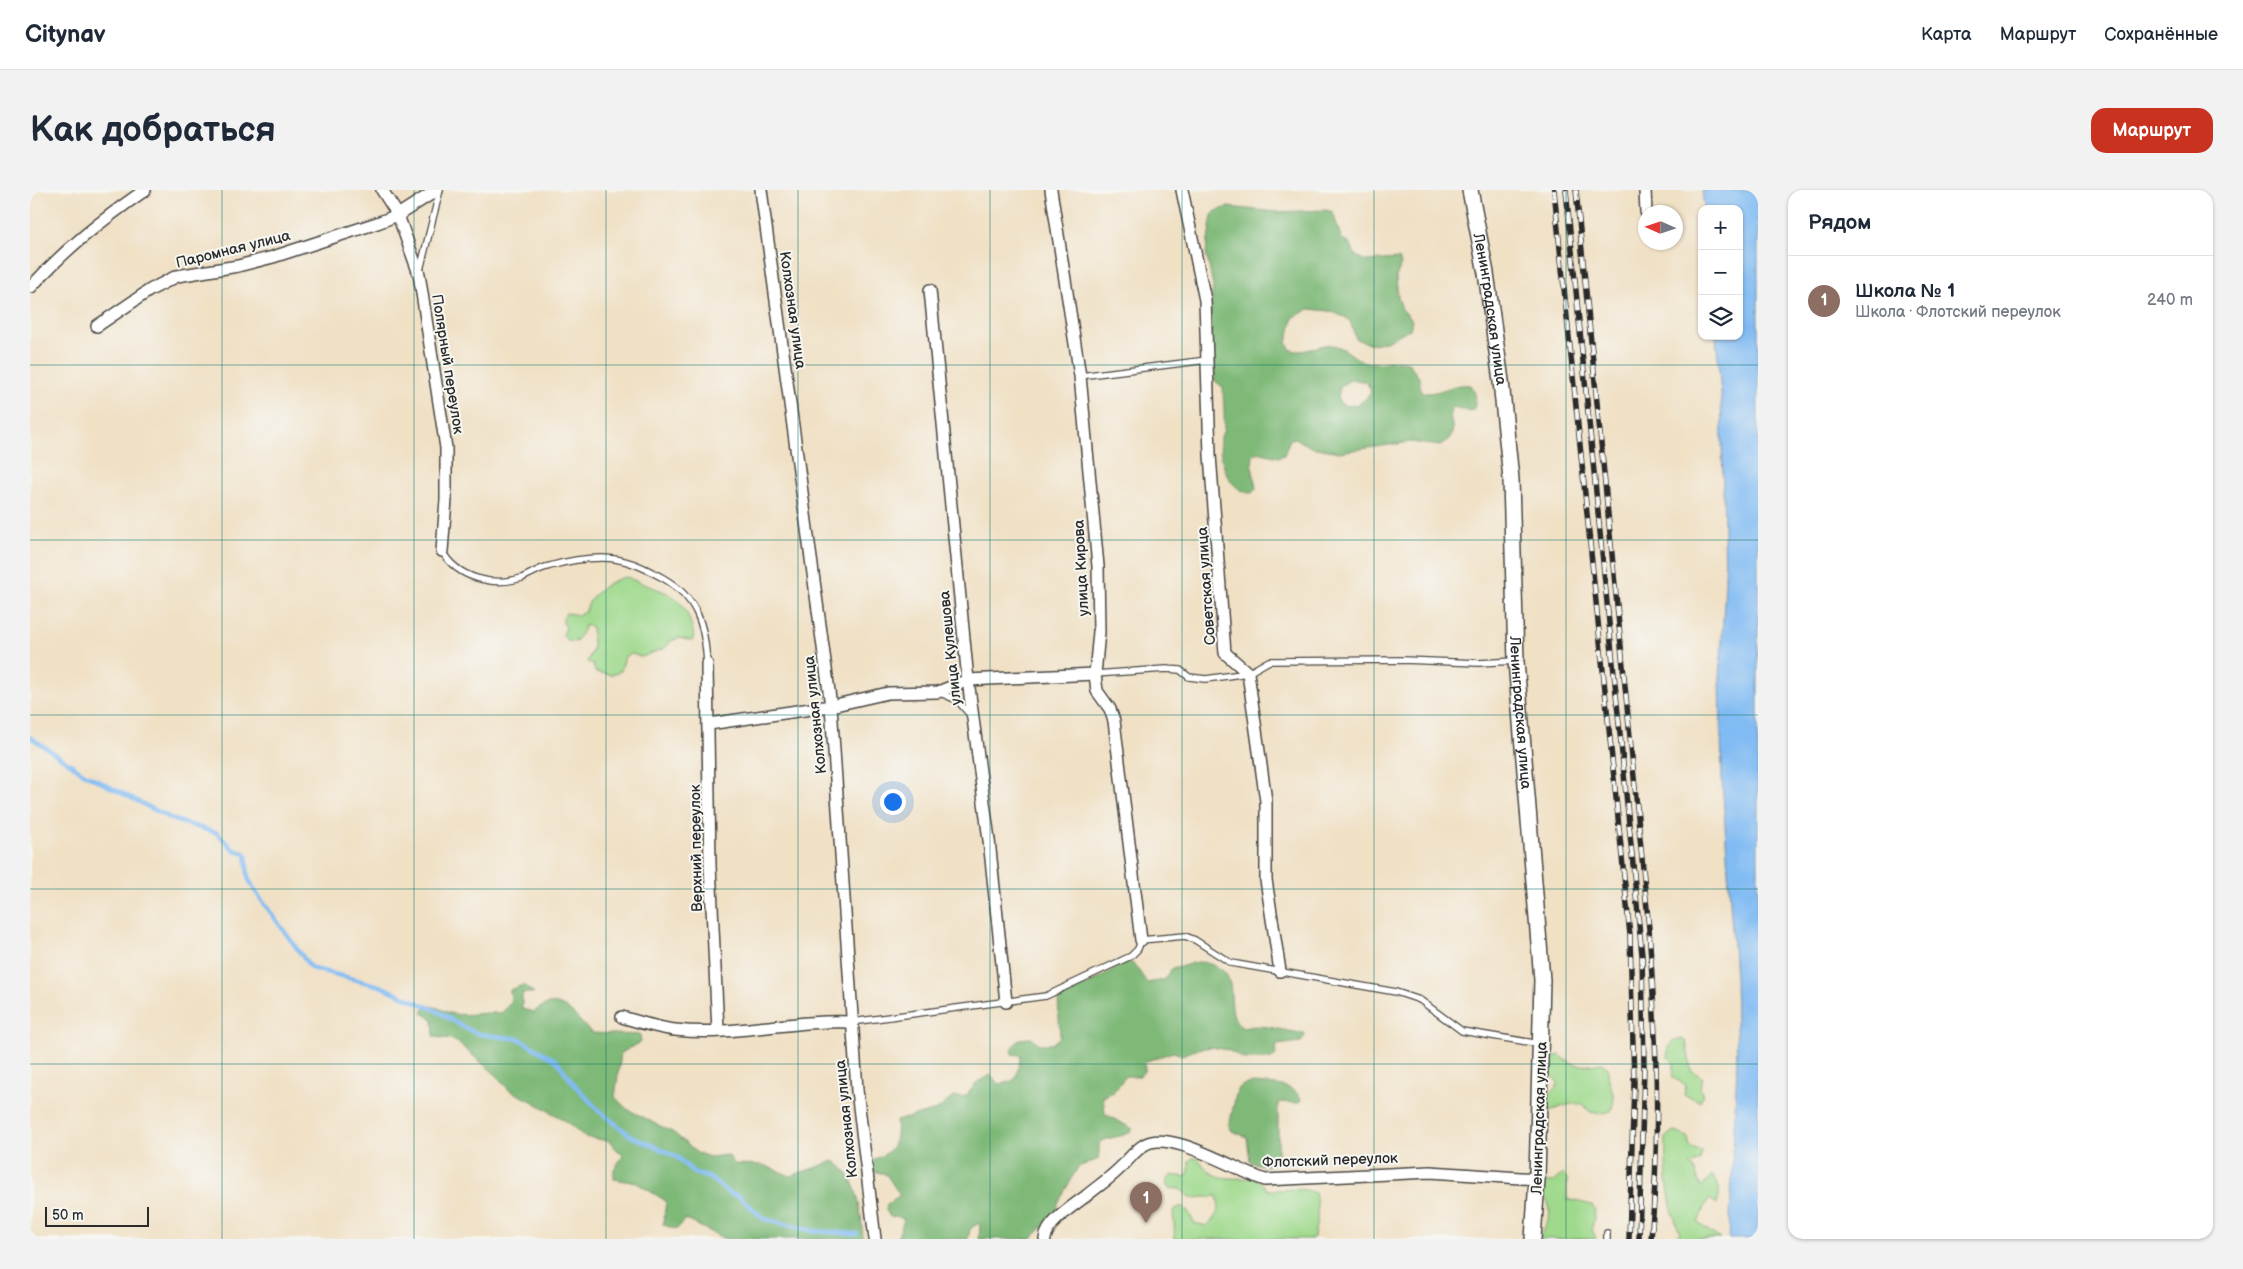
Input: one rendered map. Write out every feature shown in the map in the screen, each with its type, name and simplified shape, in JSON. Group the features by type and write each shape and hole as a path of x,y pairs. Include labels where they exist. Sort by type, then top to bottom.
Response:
{"main road":[{"name":"Ленинградская улица","path":"1470,190 1486,273 1501,381 1511,479 1516,661 1542,980 1538,1179 1533,1239"}],"street":[{"path":"31,287 59,256 90,229 145,190"},
{"name":"Полярный переулок","path":"382,190 398,215 419,274 446,448 446,500 442,551"},
{"name":"Паромная улица","path":"97,326 150,290 177,276 238,266 273,257 398,215 438,190"},
{"name":"Колхозная улица","path":"761,190 831,706 857,1090 874,1239"},
{"name":"улица Кирова","path":"1051,190 1080,376 1098,566 1100,632 1094,674 1097,691 1110,709 1114,721 1141,940"},
{"name":"Советская улица","path":"1182,190 1205,300 1210,454 1226,653 1248,673"},
{"path":"1645,190 1646,205"},
{"name":"улица Кулешова","path":"930,290 968,680 989,840 1006,1002"},
{"name":"Верхний переулок","path":"707,664 710,724 710,866 718,1030"},
{"path":"1248,673 1264,782 1266,880 1280,971"},
{"path":"710,724 831,706 888,694 938,692 968,680 1094,674"},
{"path":"622,1018 675,1030 718,1030 820,1021 852,1022"},
{"name":"Флотский переулок","path":"1045,1236 1143,1145 1156,1141 1183,1144 1247,1174 1265,1180 1430,1172 1538,1179"}],"lane":[{"path":"419,274 438,190"},
{"path":"1080,376 1206,360"},
{"path":"442,551 449,563 461,572 487,581 520,578 547,566 574,560 602,558 626,560 676,586 696,608 702,627 707,664"},
{"path":"1094,674 1166,669 1180,670 1190,677 1206,679 1248,673 1269,661 1402,660 1478,663 1516,661"},
{"path":"938,692 962,704 973,721"},
{"path":"852,1022 1046,996 1132,956 1138,949 1141,940 1185,936 1195,940 1231,963 1409,995 1420,1000 1462,1031 1542,1044"}],"green space":[{"path":"1228,207 1277,212 1325,210 1333,212 1341,238 1350,244 1356,256 1366,261 1399,259 1401,264 1396,277 1398,297 1402,309 1412,320 1410,329 1384,342 1364,342 1356,339 1350,321 1345,317 1329,311 1309,309 1293,318 1287,343 1290,349 1295,351 1326,345 1337,346 1369,363 1408,362 1420,379 1420,387 1423,393 1470,385 1476,397 1475,406 1473,410 1466,411 1454,407 1450,411 1452,434 1450,437 1440,446 1411,442 1339,452 1311,447 1295,438 1290,439 1284,455 1278,457 1258,452 1253,455 1252,466 1256,488 1252,493 1237,488 1227,475 1220,450 1224,427 1223,387 1215,381 1210,320 1213,285 1206,253 1212,215 1216,211","holes":["1352,379 1366,382 1371,390 1360,403 1347,406 1343,405 1338,399 1340,386"]},
{"path":"627,577 671,595 678,601 685,609 694,636 692,641 679,638 671,641 665,648 642,657 632,654 625,656 621,671 612,675 595,672 593,664 587,662 593,649 592,627 586,625 576,642 567,641 563,635 566,627 563,623 563,618 566,613 579,615 586,611 591,599 602,588 614,581"},
{"path":"1127,961 1134,964 1147,983 1164,980 1171,969 1191,963 1201,962 1217,967 1229,979 1233,1014 1243,1028 1251,1026 1266,1027 1304,1033 1305,1036 1301,1042 1277,1045 1275,1056 1272,1059 1244,1059 1228,1050 1211,1047 1198,1049 1182,1055 1173,1052 1144,1062 1145,1070 1140,1076 1126,1076 1113,1092 1103,1097 1105,1114 1133,1129 1125,1134 1099,1143 1099,1159 1078,1167 1058,1203 1057,1212 1031,1239 979,1239 980,1224 977,1224 970,1229 968,1239 897,1239 904,1220 897,1216 890,1217 886,1210 887,1204 900,1195 886,1174 873,1171 871,1164 875,1159 891,1149 895,1142 896,1121 937,1110 953,1097 966,1096 977,1082 991,1075 998,1084 1010,1082 1016,1078 1021,1055 1011,1054 1014,1046 1020,1039 1031,1038 1039,1044 1052,1044 1060,1037 1058,998 1061,992 1088,985"},
{"path":"523,985 534,993 522,993 522,1009 534,1012 543,1006 559,1004 572,1013 592,1033 640,1035 641,1042 621,1053 615,1097 627,1109 674,1133 697,1153 710,1157 728,1155 734,1164 763,1165 791,1176 834,1161 849,1176 854,1185 860,1206 863,1239 725,1239 685,1219 677,1229 663,1225 666,1201 637,1183 614,1179 614,1169 623,1156 609,1141 585,1137 564,1120 509,1090 493,1072 453,1039 434,1037 433,1019 422,1013 426,1006 435,1007 453,1014 502,1013 511,1002 510,990"},
{"path":"1682,1039 1686,1042 1691,1070 1703,1078 1700,1088 1703,1095 1700,1101 1684,1095 1686,1085 1673,1078 1674,1063 1668,1057 1668,1047 1672,1042"},
{"path":"1560,1055 1575,1064 1602,1063 1608,1068 1613,1094 1611,1111 1601,1114 1590,1112 1583,1104 1570,1104 1549,1111 1546,1107 1548,1096 1557,1087 1558,1082 1548,1073 1548,1058"},
{"path":"1255,1083 1287,1087 1298,1094 1301,1099 1299,1103 1278,1102 1278,1156 1277,1161 1266,1166 1250,1162 1247,1137 1232,1131 1229,1126 1237,1090 1243,1085"},
{"path":"1673,1131 1688,1137 1690,1148 1702,1151 1700,1161 1690,1165 1695,1171 1701,1188 1712,1175 1717,1182 1719,1196 1717,1204 1710,1199 1704,1207 1698,1223 1720,1239 1673,1239 1680,1233 1670,1198 1666,1137"},
{"path":"1192,1158 1198,1158 1204,1167 1217,1176 1258,1179 1268,1190 1298,1189 1315,1193 1317,1215 1314,1237 1312,1239 1175,1239 1173,1210 1182,1206 1188,1211 1194,1223 1207,1226 1216,1216 1218,1209 1217,1196 1192,1198 1180,1189 1169,1188 1166,1181 1172,1175 1185,1177 1189,1172 1189,1161"},
{"path":"1563,1174 1567,1178 1567,1199 1592,1205 1595,1210 1592,1229 1596,1239 1538,1239 1548,1221 1550,1210 1546,1199 1541,1193 1545,1182 1553,1182"}],"water":[{"path":"1702,190 1758,190 1758,1239 1729,1239 1737,1066 1735,977 1722,779 1720,678 1725,581 1721,394 1716,340 1743,340 1743,205 1704,205"}],"waterway":[{"path":"30,737 85,774 174,820 217,833 234,850 246,854 248,878 255,891 311,968 380,986 437,1011 479,1034 519,1039 557,1061 573,1083 599,1111 631,1136 676,1156 694,1173 710,1178 730,1194 739,1196 764,1219 813,1231 857,1234"}],"railway":[{"path":"1554,190 1630,935 1634,1083 1629,1239"},
{"path":"1566,190 1642,955 1644,1067 1639,1239"},
{"path":"1576,190 1649,929 1654,1006 1657,1123 1651,1239"}],"place":[{"name":"Школа № 1","path":"1146,1223"}]}
